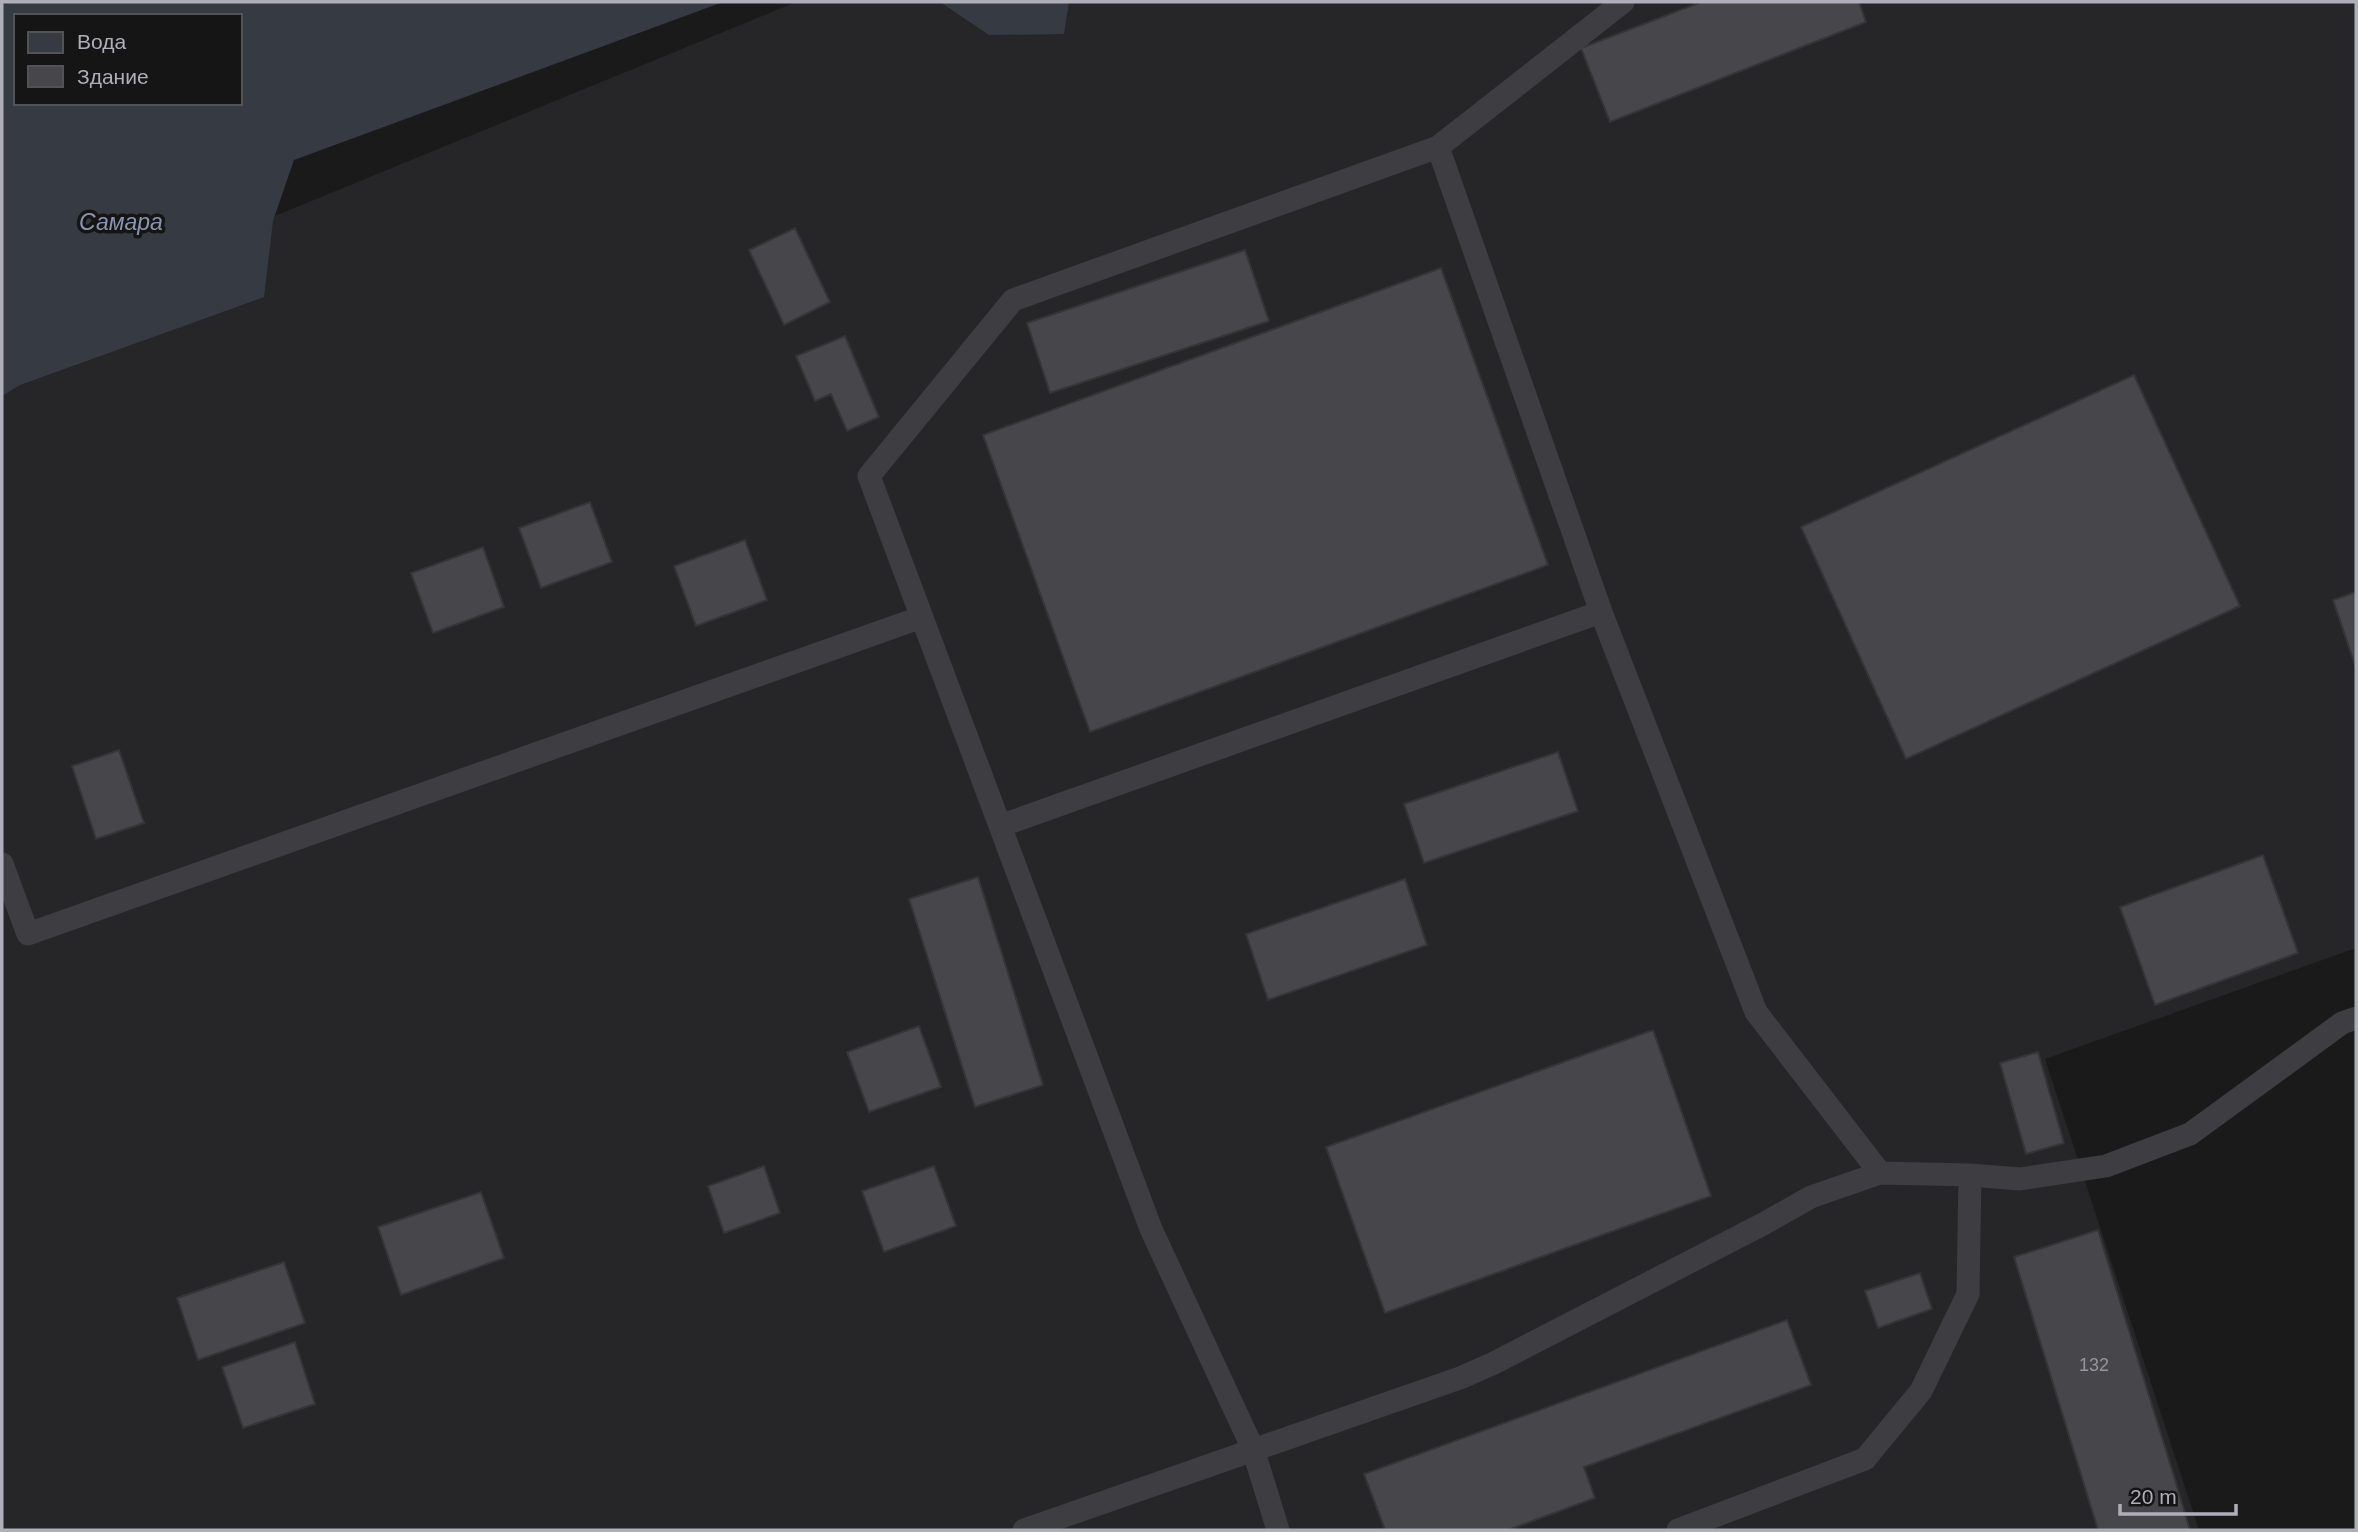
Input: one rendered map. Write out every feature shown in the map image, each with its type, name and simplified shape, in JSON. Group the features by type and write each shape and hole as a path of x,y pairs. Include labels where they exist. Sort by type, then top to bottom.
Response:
{"lane":[{"path":"1278,1530 1253,1449 1152,1229 870,476 1013,300 1438,147 1623,2"},
{"path":"1438,147 1601,612 1756,1012 1880,1173"},
{"path":"1000,826 1601,612"},
{"path":"2,864 29,934 922,617"},
{"path":"1024,1530 1460,1378 1506,1357 1811,1197 1880,1173 2020,1179 2106,1166 2190,1134 2342,1023 2356,1018"},
{"path":"1678,1530 1865,1459 1873,1450 1921,1391 1968,1294 1970,1175"}],"shaded area":[{"path":"796,2 2356,2 2356,948 2045,1059 2199,1530 2,1530 2,328"}],"water":[{"name":"Самара","path":"2,2 723,2 294,160 273,221 264,297 20,385 2,396"},
{"path":"940,2 1069,2 1064,34 989,35"}],"building":[{"path":"1701,2 1859,2 1866,22 1610,122 1581,48"},
{"path":"795,228 830,302 784,325 749,250"},
{"path":"1245,250 1269,321 1050,393 1027,323"},
{"path":"1441,268 1548,565 1090,732 983,435"},
{"path":"845,336 879,417 847,431 831,394 815,401 796,356"},
{"path":"2134,375 2240,606 1906,759 1801,527"},
{"path":"590,502 612,562 541,588 519,528"},
{"path":"745,540 767,600 696,626 674,566"},
{"path":"483,547 504,607 433,633 411,573"},
{"path":"2356,592 2356,668 2333,600"},
{"path":"119,750 144,823 96,839 72,766"},
{"path":"1558,752 1578,811 1424,863 1404,804"},
{"path":"2263,855 2298,953 2155,1005 2120,907"},
{"path":"978,877 1043,1085 975,1107 909,899"},
{"path":"1405,879 1427,945 1268,1000 1246,934"},
{"path":"919,1026 941,1087 869,1112 847,1052"},
{"path":"1653,1030 1711,1196 1385,1313 1326,1147"},
{"path":"2038,1052 2064,1143 2026,1154 2000,1063"},
{"path":"764,1166 780,1213 724,1233 708,1186"},
{"path":"934,1166 956,1226 884,1252 862,1191"},
{"path":"481,1192 504,1258 401,1295 378,1227"},
{"path":"2098,1230 2190,1530 2098,1530 2014,1257"},
{"path":"284,1262 305,1323 198,1360 177,1298"},
{"path":"1920,1273 1932,1309 1878,1328 1865,1291"},
{"path":"1787,1320 1811,1385 1584,1467 1595,1498 1508,1530 1385,1530 1364,1474"},
{"path":"295,1342 315,1404 243,1428 222,1367"}]}
